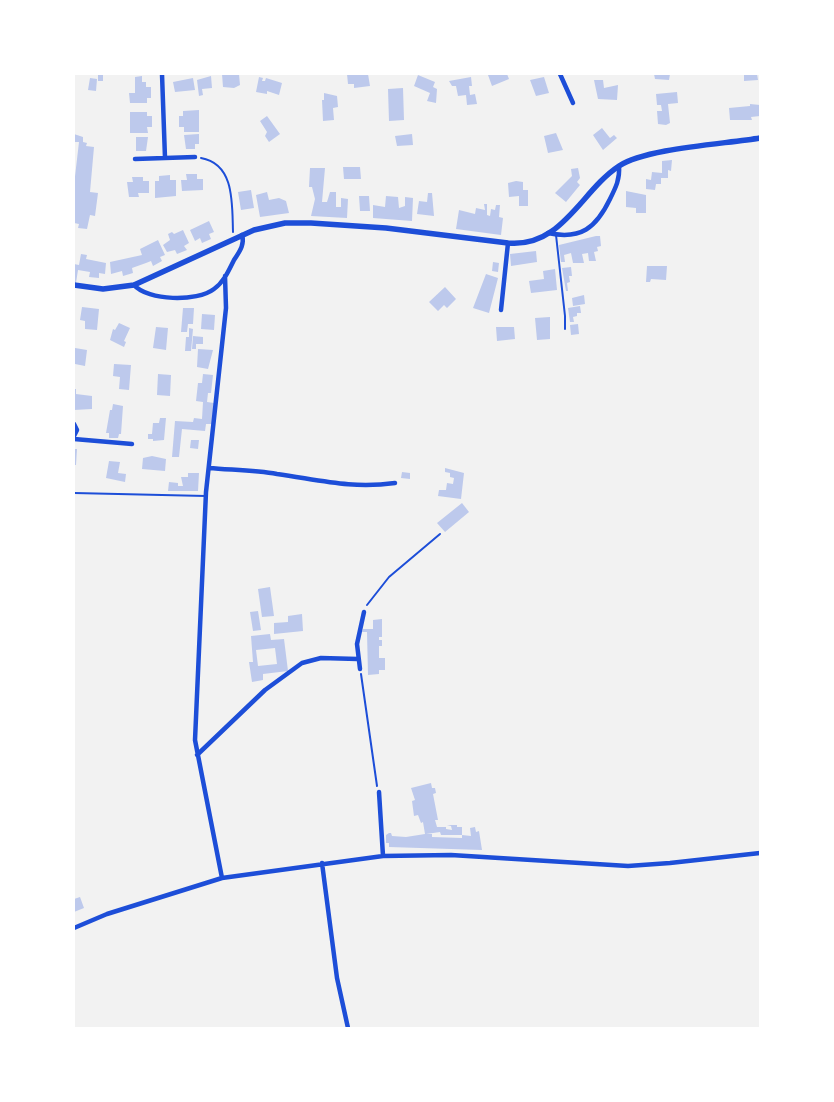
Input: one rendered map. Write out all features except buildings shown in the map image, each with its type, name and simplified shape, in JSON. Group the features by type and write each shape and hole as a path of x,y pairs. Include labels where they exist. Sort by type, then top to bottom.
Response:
{"street":[{"path":"162,74 165,158"},
{"path":"560,74 573,103"},
{"path":"74,285 103,289 134,285 153,278 242,235 279,224 311,223 406,230 508,243 525,242 548,233 564,222 619,166 633,158 760,138"},
{"path":"135,159 195,157"},
{"path":"548,233 572,234 596,224 618,183 619,166"},
{"path":"134,285 139,291 148,294 194,297 215,289 243,246 242,235"},
{"path":"501,310 508,243"},
{"path":"222,878 197,755 195,732 206,496 226,308 225,276"},
{"path":"74,424 77,430 74,437 132,444"},
{"path":"209,468 273,473 347,486 395,483"},
{"path":"360,669 358,636 364,612"},
{"path":"197,755 265,690 302,663 321,658 358,659"},
{"path":"378,792 383,856"},
{"path":"74,928 107,914 222,878 383,856 451,855 628,866 664,864 760,853"},
{"path":"322,863 337,978 348,1028"}],"lane":[{"path":"556,234 566,316 565,330"},
{"path":"74,493 206,496"}],"path":[{"path":"195,157 212,160 223,168 232,205 234,239"},
{"path":"364,612 373,596 390,577 440,534"},
{"path":"360,669 378,792"}]}
